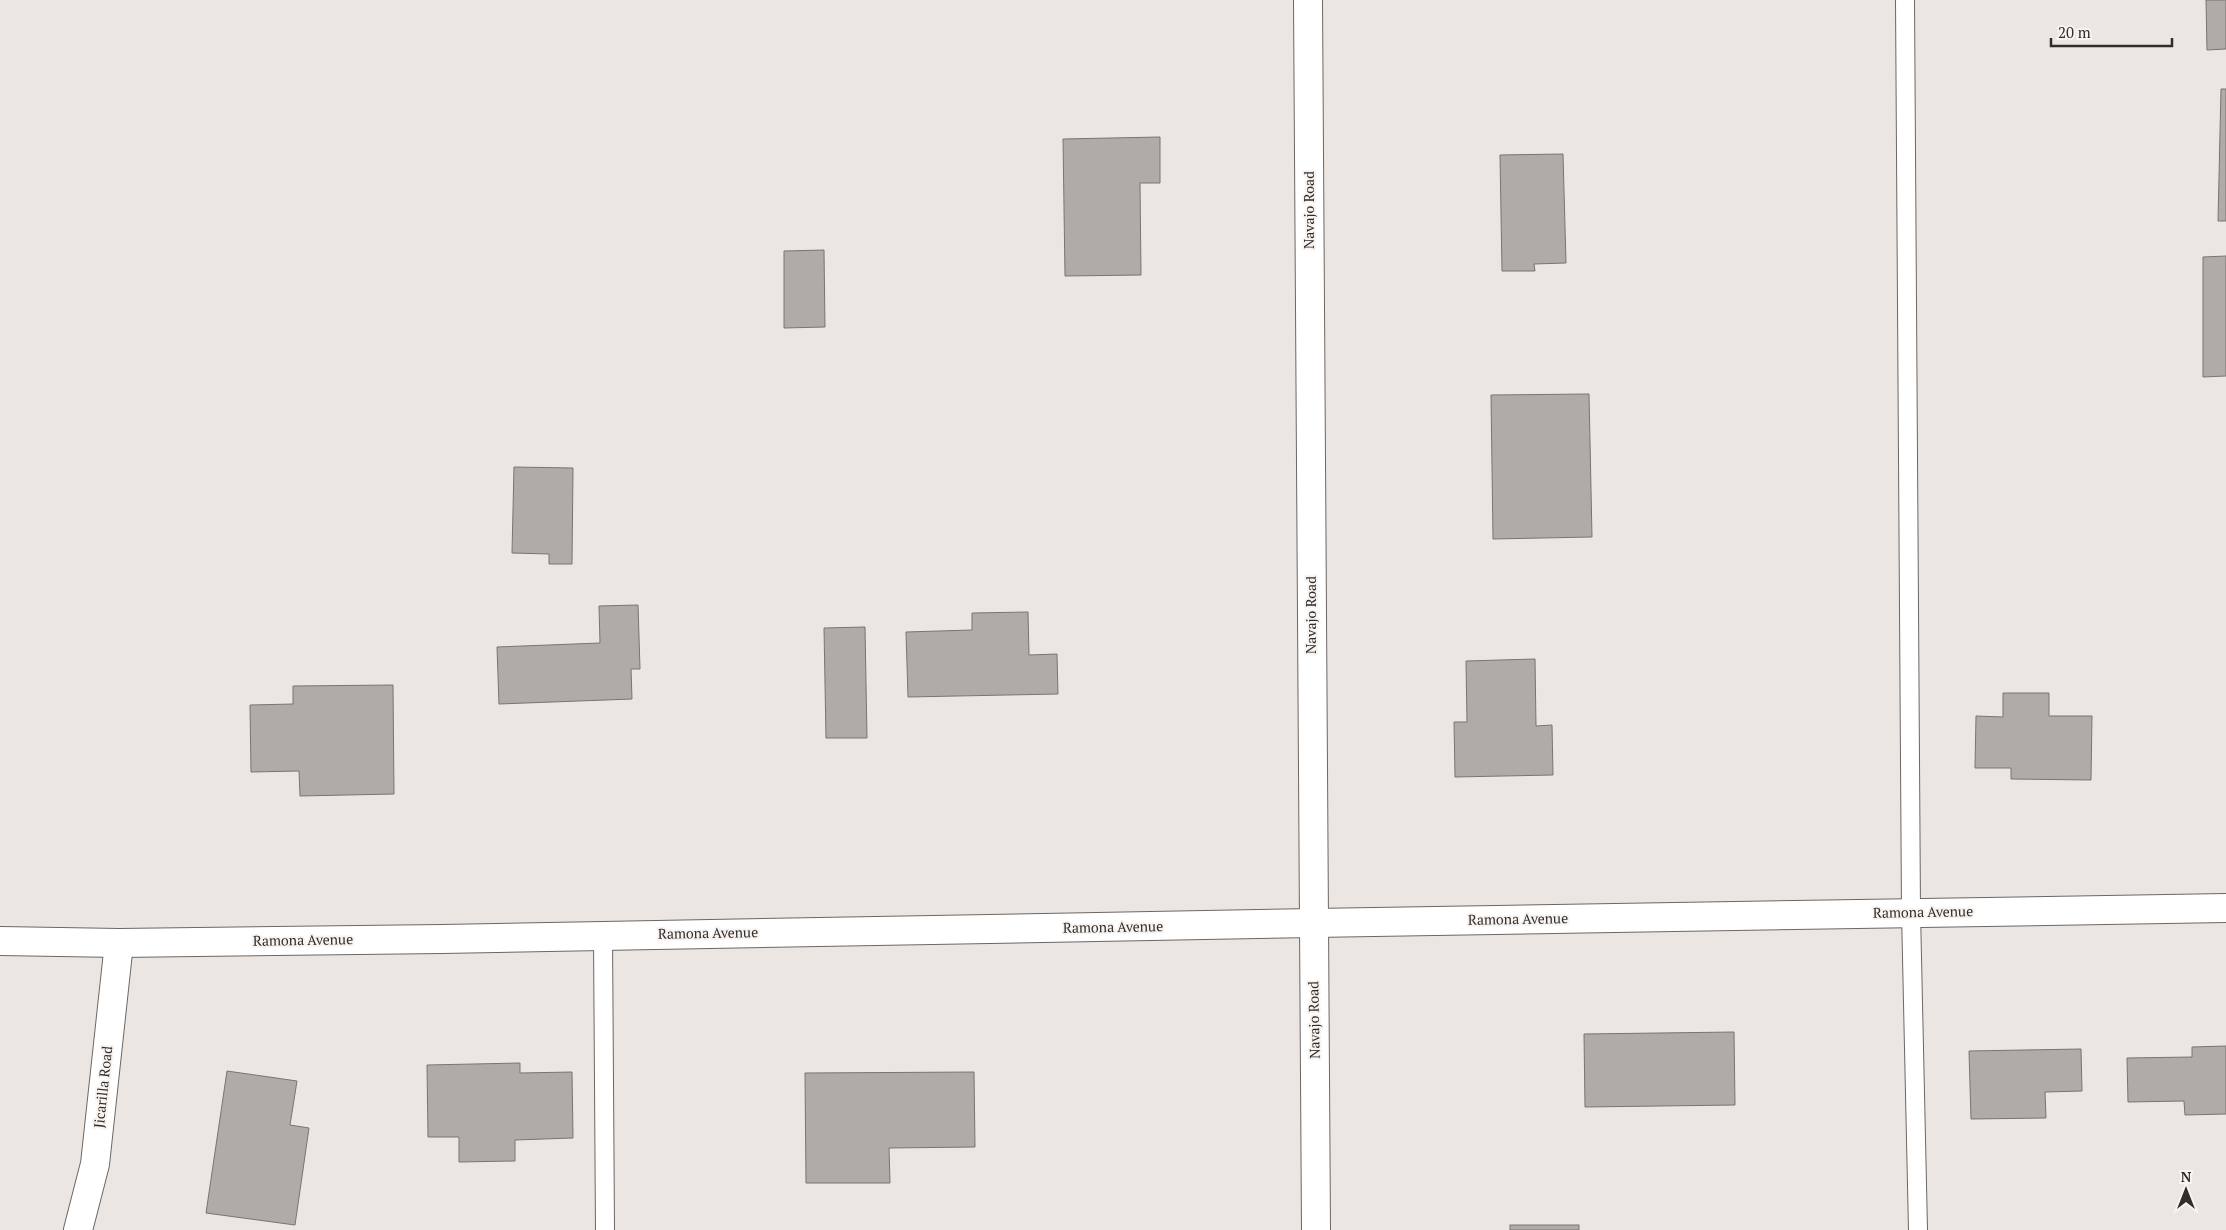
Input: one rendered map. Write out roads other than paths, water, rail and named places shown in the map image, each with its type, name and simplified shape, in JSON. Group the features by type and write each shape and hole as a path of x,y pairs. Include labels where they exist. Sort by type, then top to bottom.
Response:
{"street":[{"name":"Navajo Road","path":"1308,0 1316,1230"},
{"name":"Ramona Avenue","path":"0,941 119,943 2226,908"},
{"name":"Jicarilla Road","path":"78,1230 95,1164 119,943"}],"lane":[{"path":"1906,0 1911,912 1918,1230"},
{"path":"603,935 605,1230"}]}
